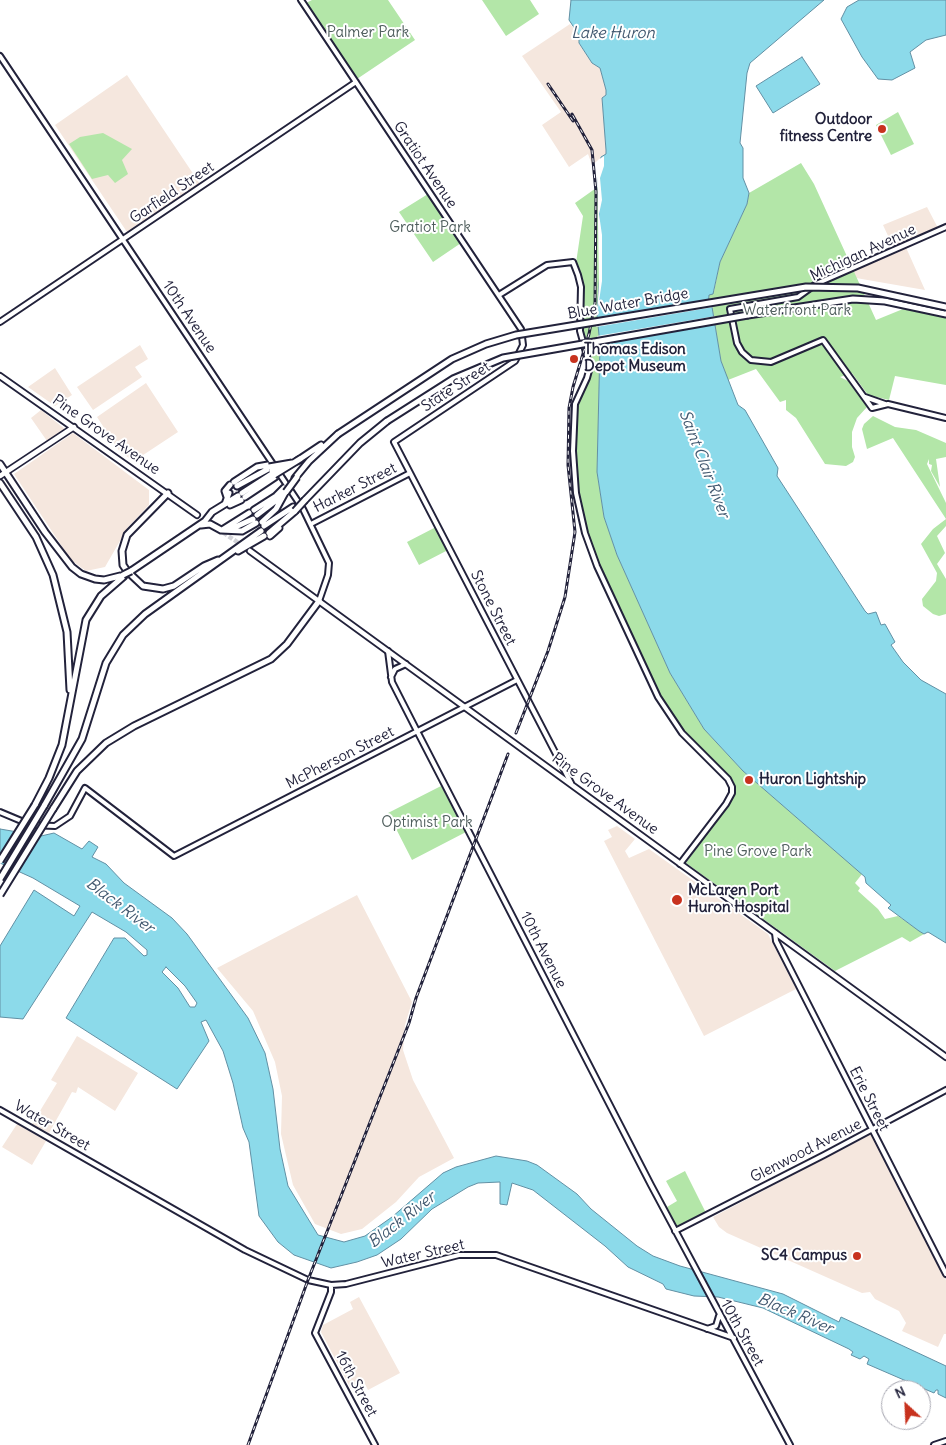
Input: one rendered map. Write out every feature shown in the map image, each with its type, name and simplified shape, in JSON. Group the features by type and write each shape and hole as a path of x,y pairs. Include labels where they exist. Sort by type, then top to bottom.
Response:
{"highway":[{"name":"Blue Water Bridge","path":"338,434 438,366 478,347 516,335 788,289 815,287 869,290 946,307"},
{"name":"Blue Water Bridge","path":"310,495 349,453 372,432 402,411 453,379 482,366 518,355 853,299 885,301 946,314"},
{"path":"233,495 271,471 298,460 338,434"},
{"path":"0,879 82,739 106,663 119,640 144,614 233,553 276,510 285,491 309,461 338,434"},
{"path":"0,464 3,475 67,562 81,574 101,580 123,575"},
{"path":"0,861 46,786 58,757 82,635 90,612 105,591 123,575 198,526 233,495 257,467 271,471 285,466"},
{"path":"0,483 36,537 48,563 62,603 68,644 70,683 67,718"},
{"path":"168,493 130,530 123,543 123,565 137,582 149,588 167,588 204,566 233,553 260,525 276,496 285,491"},
{"path":"198,526 210,524 224,530 242,531 294,509 310,495"},
{"path":"224,530 286,519 310,495"},
{"path":"0,895 77,771 106,743 134,726 270,659 287,644 319,601"}],"main road":[{"name":"Pine Grove Avenue","path":"0,376 196,514"},
{"path":"3,475 74,427"},
{"name":"Pine Grove Avenue","path":"250,551 946,1057"}],"street":[{"name":"Gratiot Avenue","path":"301,0 519,324 523,346"},
{"name":"10th Avenue","path":"0,56 266,452 311,524 328,557 330,566 319,601"},
{"name":"Garfield Street","path":"0,322 356,82"},
{"name":"Michigan Avenue","path":"863,396 823,340 771,362 756,362 742,352 737,343 730,309 798,297 816,284 946,227"},
{"path":"499,295 548,265 573,262 580,279 580,331 590,367 575,404 573,451 576,493 586,538 597,566 658,697 682,733 728,779 732,787 731,796 680,864"},
{"name":"State Street","path":"394,442 512,364 518,358 523,346"},
{"path":"863,396 872,408 888,404"},
{"path":"863,396 946,418"},
{"name":"Stone Street","path":"394,442 572,785"},
{"name":"Harker Street","path":"311,524 410,473"},
{"name":"10th Avenue","path":"388,652 391,680 675,1231"},
{"path":"391,680 395,669 406,664"},
{"name":"McPherson Street","path":"0,812 31,825 49,827 64,822 73,812 85,788 174,856 517,680"},
{"name":"Erie Street","path":"775,933 776,941 946,1274"},
{"name":"Glenwood Avenue","path":"675,1231 946,1090"},
{"name":"Water Street","path":"0,1110 245,1250 294,1275 330,1285 355,1282 459,1255 496,1255 734,1338"},
{"name":"10th Street","path":"675,1231 790,1445"},
{"name":"16th Street","path":"330,1285 330,1292 315,1333 375,1445"},
{"path":"707,1329 716,1326 719,1321 719,1314"},
{"path":"934,1445 946,1441"}],"shaded area":[{"path":"570,24 579,35 579,44 592,63 600,68 606,90 606,95 602,98 606,154 592,165 588,154 569,167 542,125 561,112 522,56"},
{"path":"127,75 200,184 127,232 55,125"},
{"path":"927,207 938,228 904,243 925,290 856,278 853,271 896,253 883,225"},
{"path":"140,345 148,359 135,367 142,377 93,410 77,387"},
{"path":"55,368 72,395 55,406 28,387"},
{"path":"146,383 178,432 134,461 120,452 97,417"},
{"path":"41,410 65,429 47,441 31,418"},
{"path":"73,433 149,490 149,505 128,527 105,567 86,571 71,560 14,474"},
{"name":"McLaren Port Huron Hospital","path":"617,826 635,839 625,851 629,858 649,849 768,934 796,989 704,1036 604,841 612,837 608,830"},
{"path":"357,895 412,1002 405,1025 403,1050 413,1080 454,1158 419,1177 396,1202 362,1229 341,1234 315,1224 293,1185 281,1134 282,1096 275,1062 253,1011 217,968"},
{"path":"77,1036 138,1073 115,1111 78,1087 76,1093 72,1092 49,1133 32,1124 57,1083 51,1080"},
{"path":"17,1124 46,1141 32,1165 2,1147"},
{"name":"SC4 Campus","path":"872,1134 946,1280 946,1334 944,1334 938,1347 902,1331 906,1323 899,1311 875,1299 870,1292 862,1293 727,1233 719,1227 713,1217"},
{"path":"359,1297 400,1373 368,1390 364,1382 351,1389 321,1332 323,1325 353,1309 350,1302"}],"green space":[{"name":"Palmer Park","path":"312,0 388,0 415,40 357,79 306,3"},
{"path":"482,0 530,0 539,14 506,36"},
{"path":"898,112 914,144 891,155 876,125"},
{"path":"103,133 132,149 122,160 128,174 115,183 108,175 92,179 69,144 80,137"},
{"name":"Waterfront Park","path":"801,163 814,184 876,320 903,309 946,318 946,385 895,376 889,400 868,395 852,373 840,377 848,381 867,407 857,418 852,432 852,447 855,457 853,462 846,466 825,464 796,418 786,410 786,400 780,402 756,369 728,380 721,361 712,307 708,307 709,295 714,291 720,262 747,204 749,193"},
{"name":"Pine Grove Park","path":"599,186 600,346 597,472 604,517 617,555 670,673 704,729 743,771 862,874 855,883 860,888 858,891 878,909 885,919 898,916 924,934 910,942 902,937 835,971 686,863 735,795 735,787 733,781 682,728 652,682 597,560 589,537 579,492 576,453 578,404 592,368 592,357 584,338 583,284 576,263 583,216 575,203"},
{"name":"Gratiot Park","path":"428,194 461,243 433,262 399,212"},
{"path":"873,416 895,427 916,430 946,443 946,457 936,459 940,487 931,471 932,465 929,464 929,459 927,464 946,503 946,519 893,438 867,449 862,429 864,424"},
{"path":"946,519 946,526 937,536 945,553 937,564 946,579 946,614 939,616 923,606 922,599 936,581 937,573 921,544 933,529"},
{"path":"436,527 448,550 419,565 407,542"},
{"name":"Optimist Park","path":"441,786 466,832 412,860 388,813"},
{"path":"685,1171 706,1213 677,1226 667,1207 677,1201 666,1181"}],"water":[{"path":"571,0 824,0 750,63 747,73 740,143 743,148 743,178 749,193 747,204 720,262 713,294 709,295 708,307 712,307 721,361 738,405 745,410 778,468 777,476 865,611 868,614 876,612 881,625 885,624 895,642 891,645 903,662 921,680 946,694 946,943 928,932 924,934 919,931 888,908 891,905 866,883 865,877 743,771 704,729 670,673 617,555 604,517 597,472 600,345 597,315 600,271 598,180 601,157 606,154 602,98 606,95 606,90 600,68 592,63 579,43 579,35 569,20"},
{"path":"859,0 946,0 946,35 926,40 910,52 915,68 892,80 878,79 862,57 841,19 847,7"},
{"path":"802,57 820,84 773,113 756,86"},
{"name":"Black River","path":"0,829 41,836 54,833 82,849 89,841 98,847 92,857 106,864 124,883 172,918 187,934 248,1018 265,1053 273,1089 280,1149 288,1186 318,1235 344,1242 365,1236 392,1217 443,1173 456,1167 496,1156 527,1161 537,1165 577,1194 591,1209 637,1246 653,1256 680,1266 783,1294 839,1322 841,1317 946,1366 946,1398 938,1394 938,1390 934,1393 931,1392 931,1380 904,1380 867,1364 869,1359 864,1356 860,1359 851,1355 853,1352 849,1349 763,1308 718,1297 694,1296 666,1289 663,1284 628,1267 605,1246 533,1190 512,1183 507,1205 500,1204 500,1182 478,1183 432,1209 401,1239 377,1255 357,1262 331,1268 294,1255 278,1242 259,1216 249,1142 243,1128 233,1083 223,1051 206,1020 201,1022 209,1041 177,1089 66,1018 114,938 125,938 144,956 147,955 147,950 126,932 92,912 23,1019 0,1017 0,946 34,890 74,916 80,906 33,878 0,863","holes":["166,967 185,986 197,1003 195,1007 190,1007 178,988 162,972"]}],"pier":[{"path":"604,156 604,166 600,178 602,200 599,214 602,235 602,281 597,315 599,284 597,164 598,160"},
{"path":"711,299 711,304 714,307 596,327 595,319"},
{"path":"716,316 717,324 598,345 597,336"}],"tunnel":[{"path":"229,493 237,486"},
{"path":"236,494 241,491"},
{"path":"251,516 256,513"},
{"path":"257,526 262,522"},
{"path":"218,529 243,546"},
{"path":"263,534 267,531"}],"railway":[{"path":"548,84 573,121"},
{"path":"516,733 548,651 565,597 575,532 568,465 569,408 573,387 589,334 595,303 596,192 592,150 572,114"},
{"path":"248,1445 308,1280 409,1023 416,998 508,754"}],"place":[{"name":"Outdoor fitness Centre","path":"882,129"},
{"name":"Thomas Edison Depot Museum","path":"574,359"},
{"name":"Huron Lightship","path":"749,780"},
{"name":"McLaren Port Huron Hospital","path":"677,900"},
{"name":"SC4 Campus","path":"857,1256"}],"water label":[{"name":"Lake Huron","path":"613,33"},
{"name":"Saint Clair River","path":"704,464"}]}
